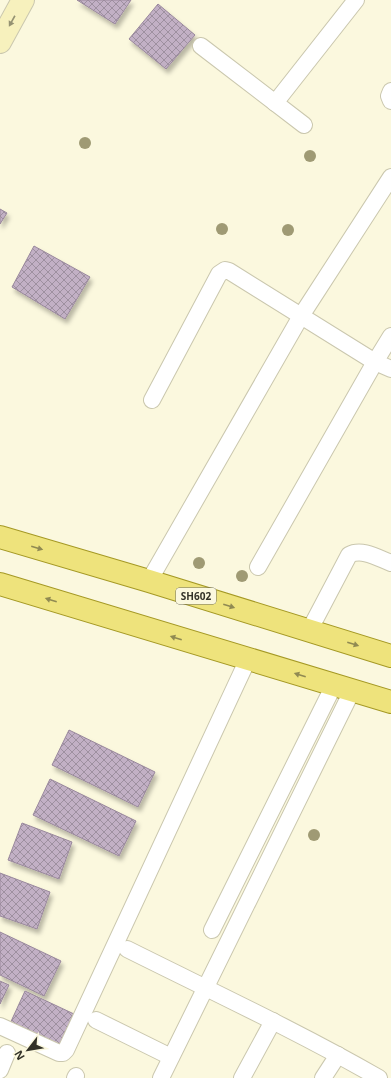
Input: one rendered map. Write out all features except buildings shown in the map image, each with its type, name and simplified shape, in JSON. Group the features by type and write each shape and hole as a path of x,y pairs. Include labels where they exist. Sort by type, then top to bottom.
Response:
{"main road":[{"name":"SH602","path":"0,537 149,581 391,656"},
{"path":"0,584 391,702"}],"street":[{"path":"0,42 23,0"},
{"path":"275,103 353,1"},
{"path":"201,46 304,125"},
{"path":"391,91 389,96 391,101"},
{"path":"149,581 301,316 391,177"},
{"path":"152,400 222,271 225,270 229,271 375,362 391,369"},
{"path":"258,567 391,336"},
{"path":"309,631 349,555 354,552 360,552 391,563"},
{"path":"0,1026 59,1053 63,1053 66,1050 248,659"},
{"path":"212,930 343,688"},
{"path":"161,1078 206,988 343,688"},
{"path":"127,948 273,1021 379,1078"},
{"path":"96,1020 171,1057"},
{"path":"242,1078 273,1021"},
{"path":"0,1070 7,1052"},
{"path":"323,1078 338,1055"}]}
